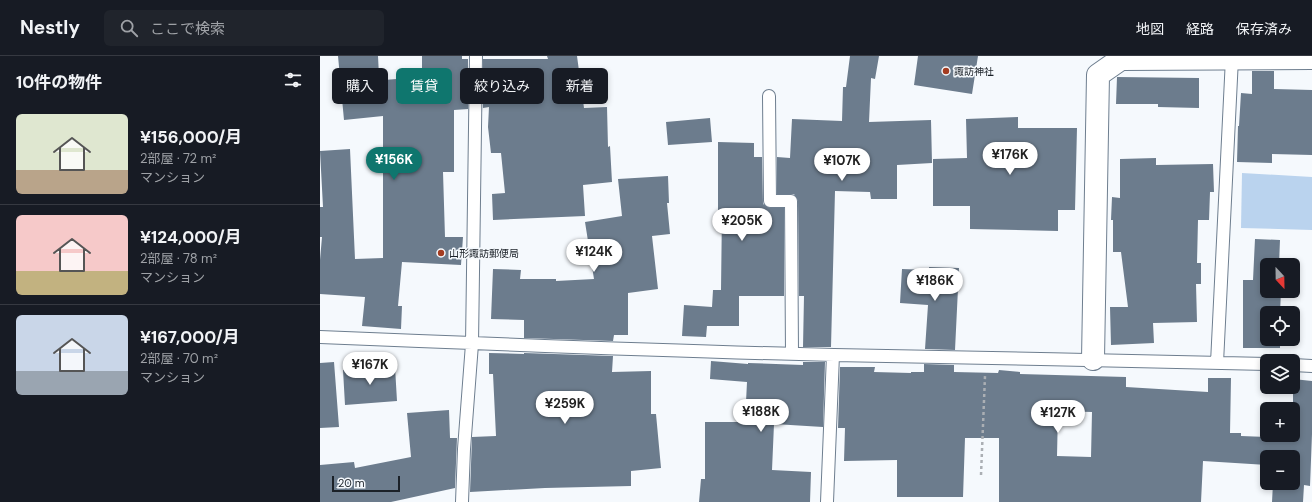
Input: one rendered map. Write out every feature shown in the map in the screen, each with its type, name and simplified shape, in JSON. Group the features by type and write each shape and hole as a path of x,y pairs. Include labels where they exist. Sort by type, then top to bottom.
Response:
{"street":[{"path":"1093,359 1098,75 1121,59 1312,58"}],"lane":[{"path":"462,502 464,449 472,344 476,56"},
{"path":"1217,363 1232,58"},
{"path":"769,96 770,201 792,201 792,354"},
{"path":"320,337 472,344 792,354 1093,359 1260,364"},
{"path":"827,502 833,355"},
{"path":"1300,365 1312,366"}],"path":[{"path":"981,475 985,357"}],"shaded area":[{"path":"1242,173 1312,177 1312,230 1241,228"}],"building":[{"path":"338,56 378,56 379,68 339,68"},
{"path":"422,56 462,56 462,59 468,59 468,68 460,68 460,104 468,104 468,109 454,110 454,172 443,172 445,237 463,237 461,265 402,262 398,306 402,306 401,329 362,326 365,297 320,294 322,237 320,237 320,207 323,207 320,151 350,149 355,259 383,258 383,116 344,120 342,104 388,104 388,80 396,79 396,104 452,104 452,68 422,68"},
{"path":"547,56 577,56 579,68 552,68 552,104 583,104 584,108 607,107 608,147 610,146 612,182 583,185 585,216 493,220 492,194 505,193 501,153 491,153 488,127 489,107 483,108 483,104 544,104 544,68 483,68 483,59 548,59"},
{"path":"850,56 879,56 875,79 871,78 869,122 931,120 932,163 897,165 897,199 871,199 870,192 835,191 831,347 803,347 804,296 799,296 798,201 794,194 777,194 777,157 790,158 792,119 842,121 843,87 846,87"},
{"name":"諏訪神社","path":"918,56 978,56 972,94 914,85"},
{"path":"1252,71 1274,71 1274,89 1312,90 1312,155 1272,154 1272,163 1237,162 1241,93 1252,94"},
{"path":"1117,77 1199,78 1199,108 1158,107 1158,104 1116,104"},
{"path":"1018,117 1018,128 1077,128 1075,210 1058,210 1058,231 970,229 970,206 933,206 933,159 967,158 966,119"},
{"path":"710,118 712,142 668,145 666,122"},
{"path":"718,142 754,143 754,157 762,157 763,204 770,208 784,208 784,296 739,296 739,326 707,326 706,337 682,336 684,305 712,307 713,290 721,290 722,210 718,210"},
{"path":"1156,158 1156,165 1213,164 1214,192 1210,192 1209,220 1198,220 1197,263 1201,263 1201,284 1196,284 1197,322 1153,323 1154,343 1111,345 1110,307 1128,307 1121,252 1113,252 1113,220 1111,220 1112,197 1120,198 1120,159"},
{"path":"668,176 669,203 667,203 670,234 652,236 658,289 628,293 628,335 614,335 613,341 524,338 524,320 491,319 493,269 521,270 520,279 556,279 556,281 594,279 585,222 622,216 618,179"},
{"path":"1255,239 1280,240 1279,258 1260,258 1260,298 1281,298 1280,306 1260,306 1260,346 1280,346 1280,348 1243,348 1243,280 1253,280"},
{"path":"929,267 959,268 955,350 925,349 928,305 900,303 902,269 929,270"},
{"path":"489,353 613,356 612,372 651,371 651,414 656,414 661,468 631,471 631,486 545,488 470,492 472,437 496,436 493,374 489,374"},
{"path":"711,361 748,364 803,365 803,362 825,362 823,427 774,424 772,470 811,472 810,502 699,502 701,479 705,479 705,422 745,422 747,382 710,379"},
{"path":"334,362 339,427 320,428 320,363"},
{"path":"924,364 954,365 954,372 998,373 999,370 1020,372 1020,374 1126,377 1126,387 1208,392 1208,378 1231,378 1230,433 1241,433 1241,436 1260,437 1260,442 1300,442 1300,402 1293,402 1293,394 1300,394 1300,380 1312,381 1310,486 1304,485 1303,502 1272,502 1273,490 1300,490 1300,450 1260,450 1260,465 1203,461 1201,502 999,502 999,438 965,438 963,497 897,497 897,460 844,461 845,428 838,428 840,367 875,367 874,372 924,372","holes":["1058,411 1092,412 1091,457 1057,456"]},
{"path":"395,367 397,401 345,405 343,370"},
{"path":"449,410 450,438 457,438 455,488 391,502 320,502 320,465 354,462 355,468 411,457 407,413"}],"place":[{"name":"諏訪神社","path":"946,71"},
{"name":"山形諏訪郵便局","path":"441,253"}]}
